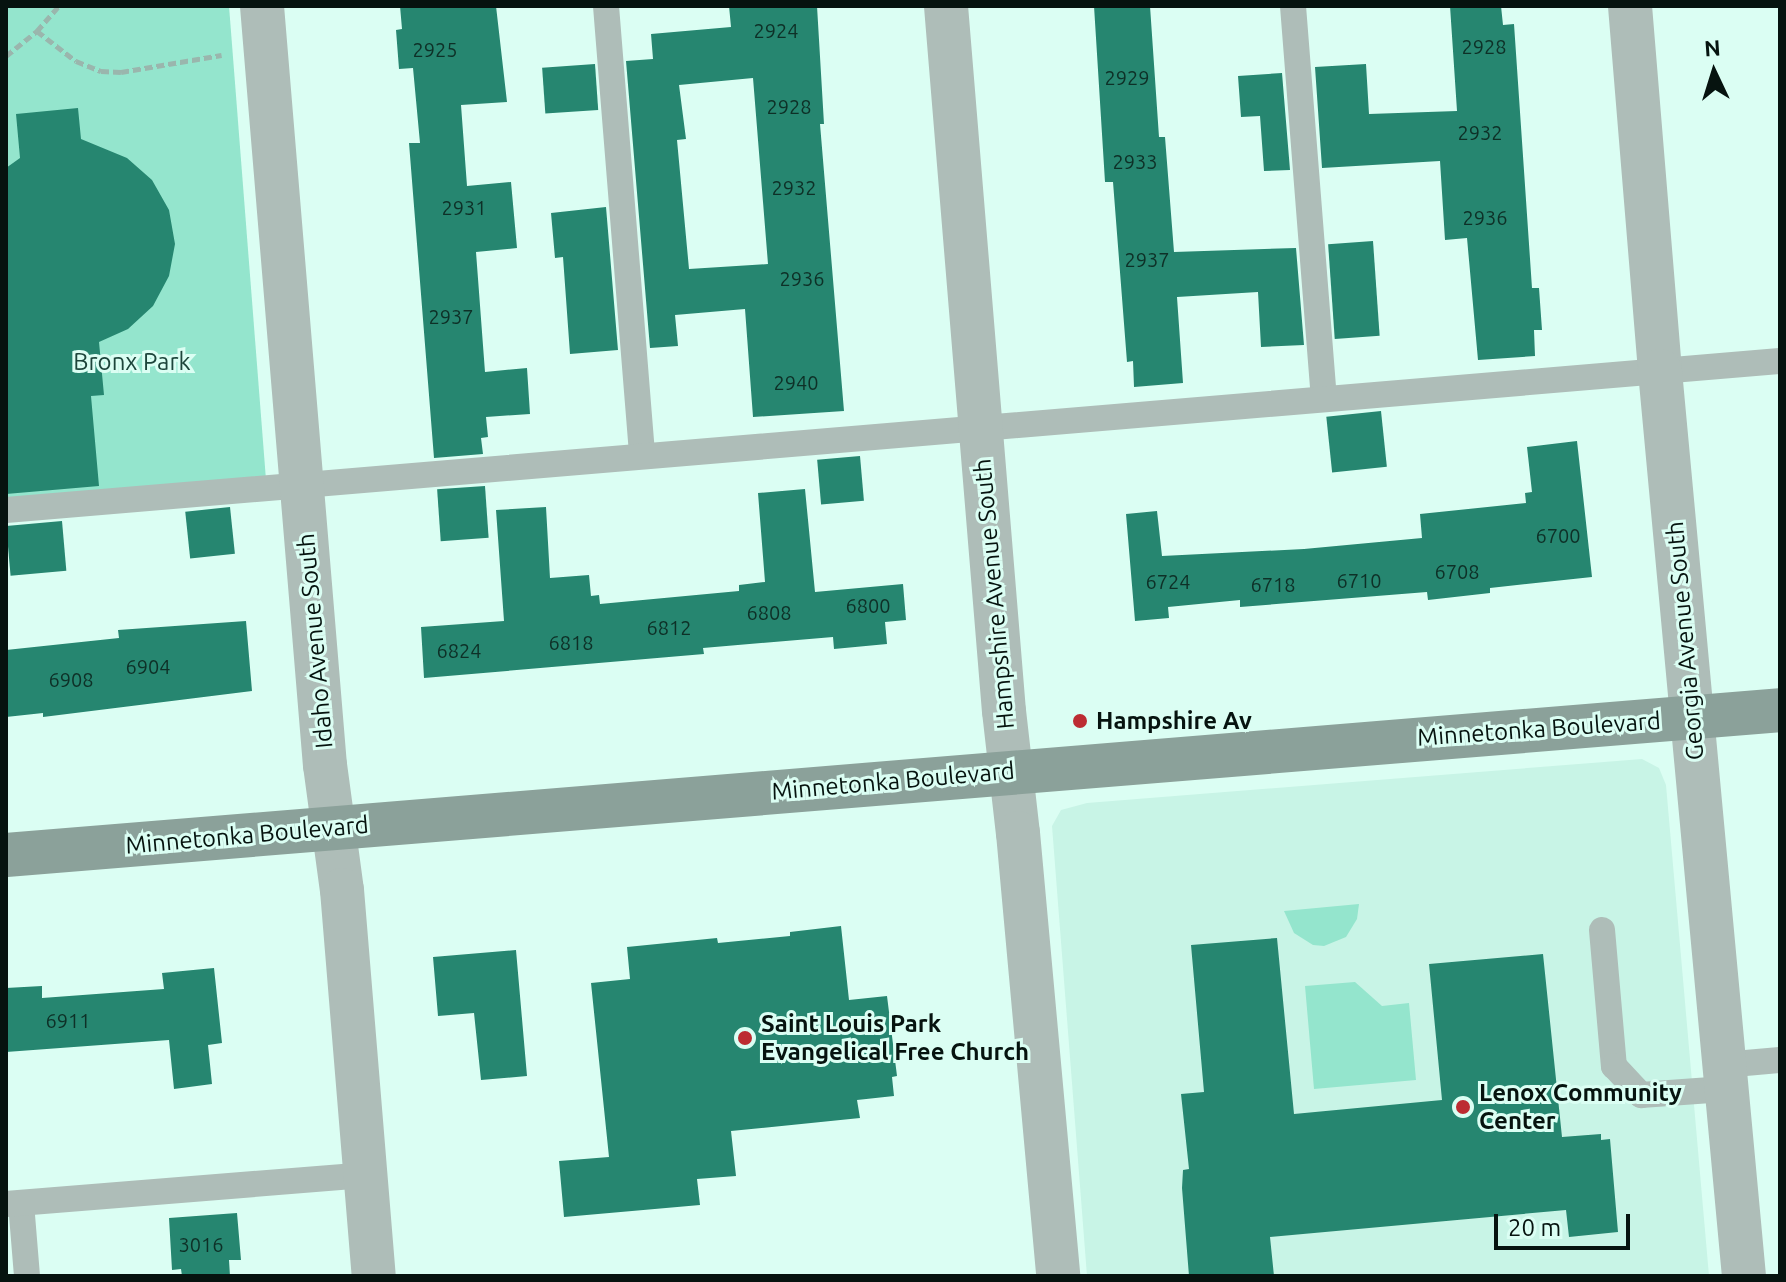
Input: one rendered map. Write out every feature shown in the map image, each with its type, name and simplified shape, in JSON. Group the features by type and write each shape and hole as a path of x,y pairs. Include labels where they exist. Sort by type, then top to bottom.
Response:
{"main road":[{"name":"Minnetonka Boulevard","path":"6,855 1780,710"}],"street":[{"name":"Idaho Avenue South","path":"262,6 302,487 374,1276"},
{"name":"Hampshire Avenue South","path":"946,6 979,425 1058,1276"},
{"name":"Georgia Avenue South","path":"1630,6 1691,717 1744,1276"}],"lane":[{"path":"606,6 642,454"},
{"path":"1293,6 1324,397"},
{"path":"6,510 302,487 979,425 1780,361"},
{"path":"1602,930 1614,1066 1641,1095 1724,1077 1780,1060"},
{"path":"27,1276 14,1204 365,1175"}],"path":[{"path":"6,56 37,31 59,6"},
{"path":"37,31 76,61 101,71 121,72 215,56 265,52"}],"shaded area":[{"path":"1642,759 1659,768 1666,785 1709,1276 1087,1276 1052,826 1061,810 1087,803"}],"green space":[{"name":"Bronx Park","path":"6,6 229,6 266,480 6,500"},
{"path":"1359,904 1357,919 1346,937 1324,946 1313,945 1294,933 1284,911"},
{"path":"1355,982 1382,1006 1409,1003 1416,1080 1314,1089 1305,986"}],"building":[{"path":"400,6 496,6 507,102 461,105 467,186 511,182 517,248 476,252 485,372 527,368 530,414 486,417 488,437 481,438 483,454 434,458 409,143 420,143 413,68 399,69 396,30 402,29"},
{"path":"729,6 817,6 824,124 820,124 844,411 753,417 745,309 675,315 678,346 650,348 626,61 653,59 651,34 731,27","holes":["753,78 768,264 689,269 677,140 686,139 679,85"]},
{"path":"1094,6 1150,6 1159,137 1165,137 1174,252 1296,248 1304,345 1261,347 1258,292 1177,297 1183,383 1134,387 1133,361 1127,362 1113,182 1105,182"},
{"path":"1450,6 1501,6 1503,25 1514,24 1532,288 1539,288 1542,330 1534,330 1535,356 1478,360 1467,238 1445,240 1440,161 1322,168 1315,67 1366,64 1369,114 1457,111"},
{"path":"595,64 598,110 545,114 542,68"},
{"path":"1282,73 1290,170 1264,171 1260,116 1241,117 1238,76"},
{"path":"78,108 81,139 127,158 152,180 169,210 175,244 169,276 153,306 128,329 99,342 104,395 91,396 99,486 6,494 6,168 20,158 16,114"},
{"path":"606,207 618,350 570,354 563,257 555,258 551,213"},
{"path":"1373,241 1380,336 1335,339 1328,244"},
{"path":"1381,411 1387,467 1332,472 1326,417"},
{"path":"1577,441 1592,577 1490,588 1490,593 1428,600 1427,592 1240,607 1240,600 1168,607 1169,618 1135,621 1126,514 1157,511 1162,556 1304,549 1422,538 1420,514 1526,503 1525,493 1532,492 1527,447"},
{"path":"860,456 864,501 821,505 817,460"},
{"path":"485,486 489,538 441,541 437,489"},
{"path":"805,489 815,592 903,584 906,620 885,622 887,644 834,649 833,637 703,648 704,654 424,678 421,627 504,621 496,510 546,507 550,578 589,575 591,596 599,595 600,604 739,591 739,585 765,582 758,493"},
{"path":"230,507 235,554 190,558 185,512"},
{"path":"62,521 66,571 11,576 6,526"},
{"path":"246,621 252,691 43,717 43,713 6,717 6,650 119,638 118,630"},
{"name":"Saint Louis Park Evangelical Free Church","path":"841,926 849,1000 887,996 897,1076 892,1077 894,1096 857,1100 860,1118 731,1131 736,1176 697,1179 700,1205 564,1217 559,1161 609,1157 591,983 630,979 627,947 717,938 718,943 790,936 790,932"},
{"name":"Lenox Community Center","path":"1277,938 1294,1114 1442,1100 1429,964 1543,954 1562,1137 1601,1134 1601,1140 1610,1139 1618,1232 1569,1237 1566,1210 1270,1237 1274,1276 1189,1276 1182,1188 1183,1170 1189,1169 1181,1094 1204,1092 1191,945"},
{"path":"516,950 527,1076 481,1080 474,1013 438,1016 433,957"},
{"path":"214,968 222,1043 208,1045 212,1084 174,1089 169,1040 6,1052 6,988 42,986 42,998 164,989 162,973"},
{"path":"237,1213 241,1260 229,1260 230,1276 182,1276 181,1269 172,1270 169,1218"}],"place":[{"name":"Hampshire Av","path":"1080,721"},
{"name":"Saint Louis Park Evangelical Free Church","path":"745,1038"},
{"name":"Lenox Community Center","path":"1463,1107"}]}
